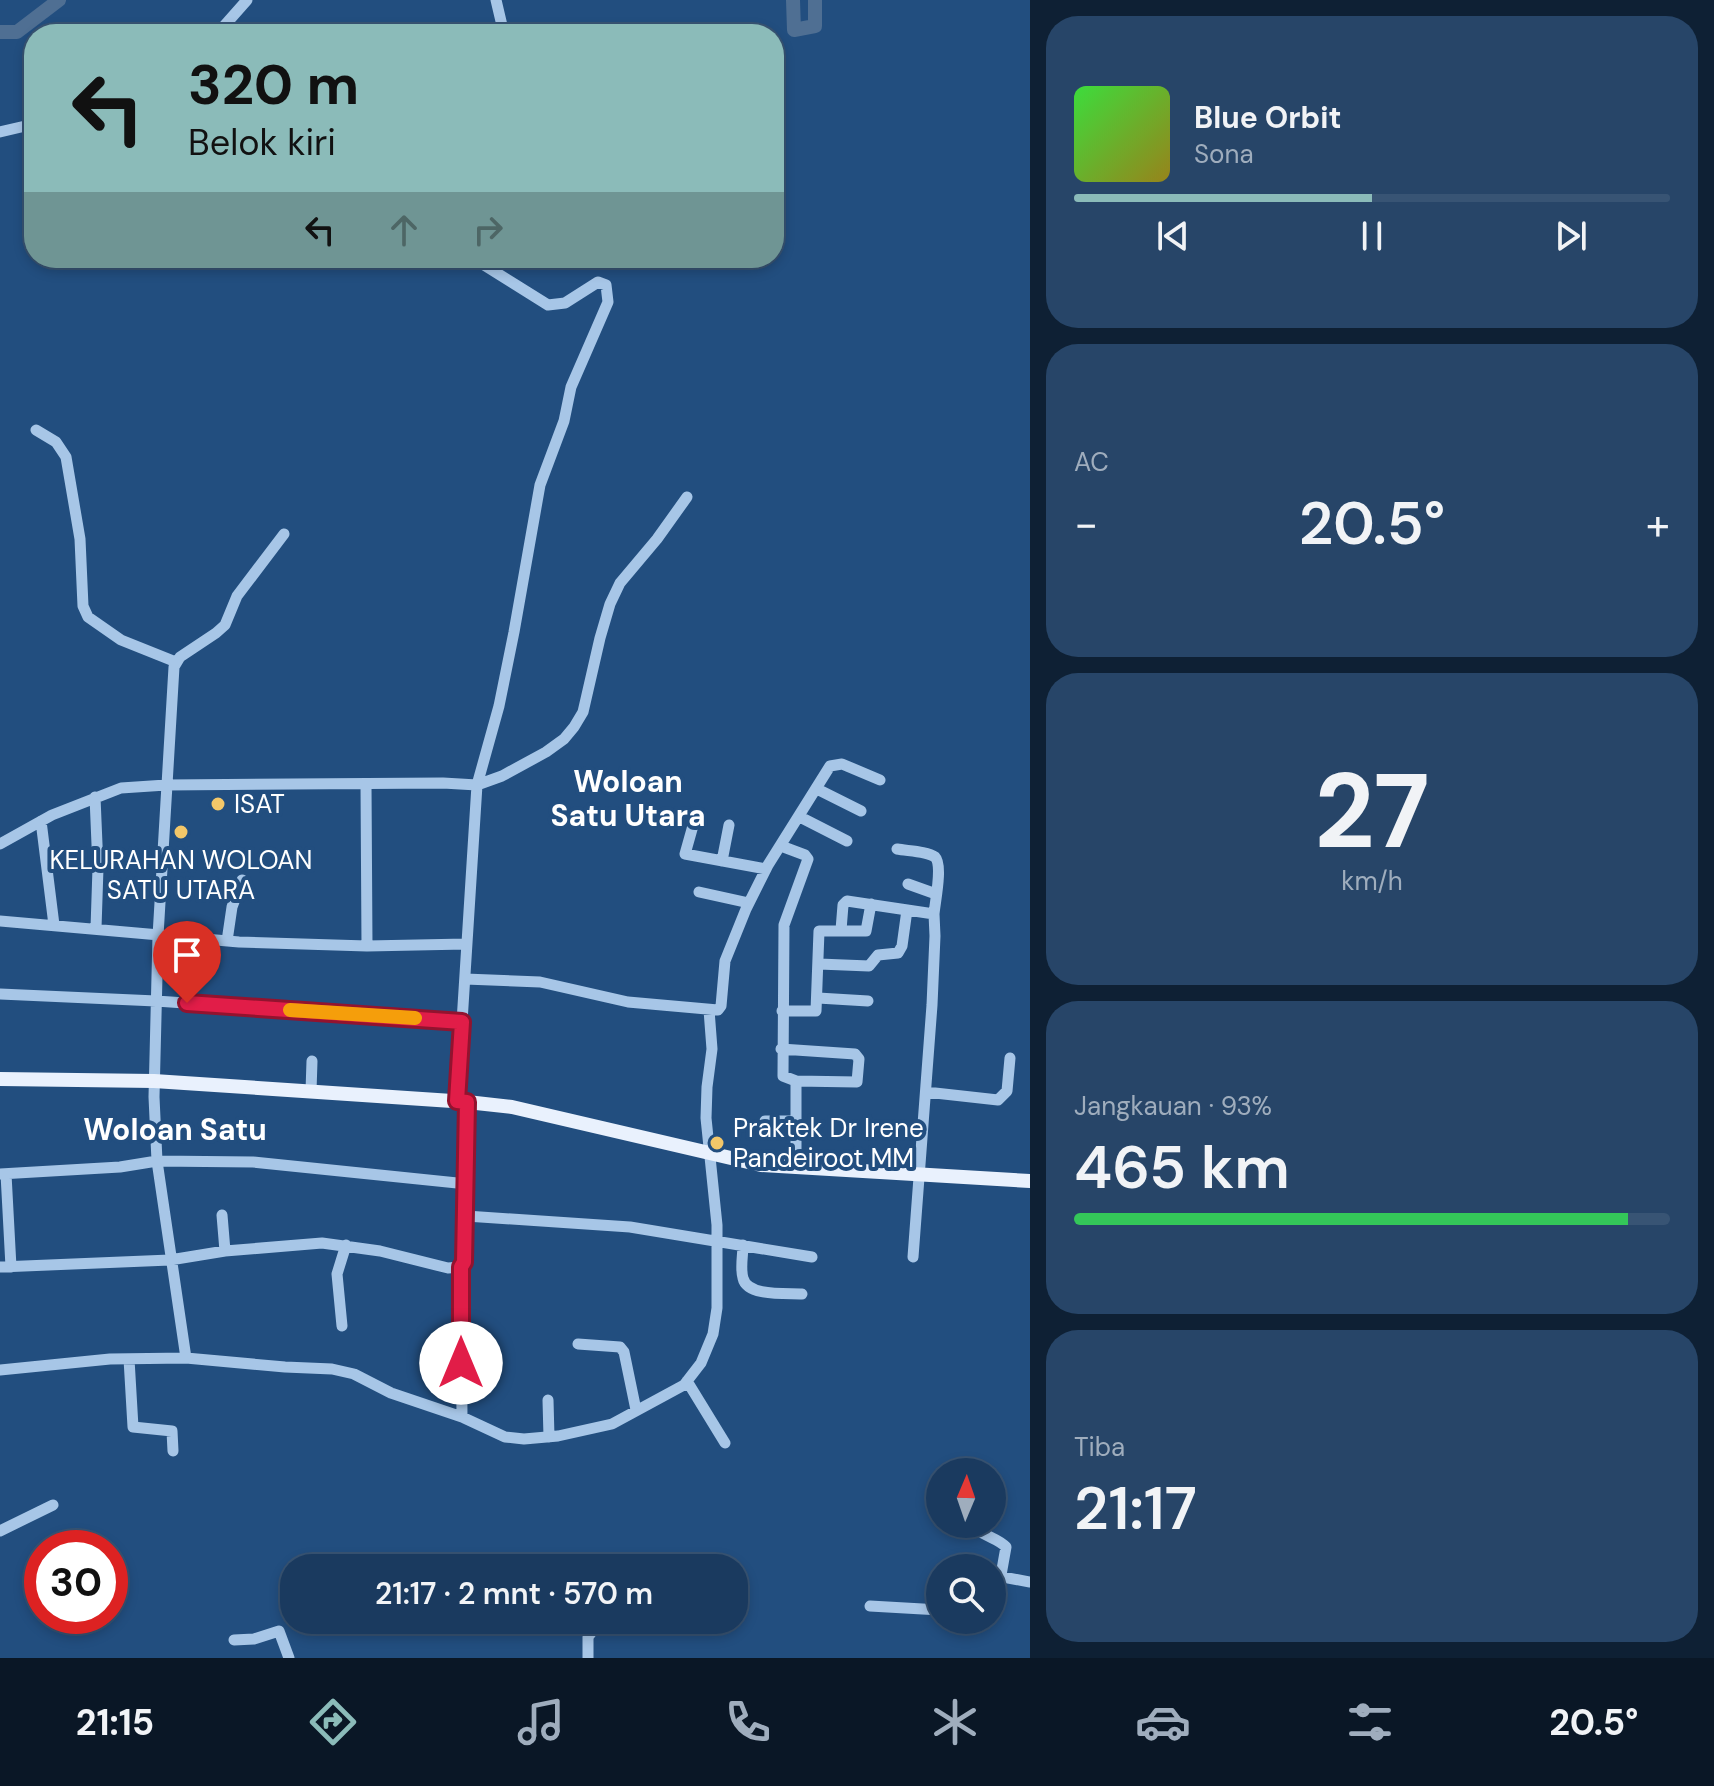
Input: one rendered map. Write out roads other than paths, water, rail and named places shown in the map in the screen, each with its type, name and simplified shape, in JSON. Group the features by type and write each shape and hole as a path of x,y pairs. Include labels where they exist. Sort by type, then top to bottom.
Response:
{"main road":[{"path":"0,1079 154,1081 462,1102 536,1113 746,1162 796,1168 1030,1181"}],"street":[{"path":"226,24 247,0"},
{"path":"496,0 502,24"},
{"path":"0,132 24,126"},
{"path":"462,1417 461,1267 464,1262 467,1184 462,1102 462,1022 477,785 499,706 540,485 564,421 571,387 598,330 609,294 606,285 598,282 565,303 548,305 489,268"},
{"path":"36,430 56,442 66,457 80,539 83,606 88,617 121,640 176,662"},
{"path":"0,844 41,821 121,788 166,785 477,785 502,776 546,752 574,727 583,712 600,638 620,583 687,497"},
{"path":"186,1358 157,1161 154,1081 158,936 174,667 176,662 225,625 237,596 284,534"},
{"path":"465,979 540,982 628,1002 718,1010 721,1006 725,961 749,903 766,869 830,766 835,763 880,780"},
{"path":"366,784 367,946"},
{"path":"817,789 861,811"},
{"path":"95,797 98,868 96,928"},
{"path":"696,815 685,854 766,869"},
{"path":"800,817 847,841"},
{"path":"41,821 54,925"},
{"path":"722,861 729,825"},
{"path":"781,846 808,859 784,925 781,1049 783,1076 796,1081 856,1084 858,1057 855,1054 781,1049"},
{"path":"897,849 935,857 939,873 913,1257"},
{"path":"227,941 232,907 242,880"},
{"path":"908,884 936,894"},
{"path":"699,892 749,903"},
{"path":"841,930 845,901 934,914"},
{"path":"782,1011 816,1010 820,929 867,930 871,904"},
{"path":"819,964 869,966 878,955 898,953 902,946 907,910"},
{"path":"0,921 227,941 367,946 466,944"},
{"path":"0,994 156,1001 462,1022"},
{"path":"818,998 868,1001"},
{"path":"0,1370 129,1359 186,1358 342,1370 505,1437 549,1437 604,1427 687,1381 705,1355 716,1321 717,1241 708,1154 707,1087 712,1036 709,1010"},
{"path":"926,1092 998,1100 1007,1091 1010,1058"},
{"path":"311,1091 312,1061"},
{"path":"796,1081 796,1168"},
{"path":"765,1121 796,1121"},
{"path":"461,1267 448,1268 346,1245 308,1244 225,1251 170,1260 6,1267 3,1174 120,1167 157,1161 253,1162 467,1184"},
{"path":"222,1215 225,1251"},
{"path":"466,1216 630,1227 812,1257"},
{"path":"342,1326 337,1274 346,1245"},
{"path":"743,1245 743,1280 747,1287 802,1294"},
{"path":"578,1344 620,1347 624,1352 636,1410"},
{"path":"129,1359 133,1427 172,1431 173,1451"},
{"path":"687,1381 725,1443"},
{"path":"548,1400 549,1437"},
{"path":"0,1531 53,1505"},
{"path":"992,1538 1004,1543 1004,1554"},
{"path":"1006,1577 1030,1582"},
{"path":"870,1606 926,1609"},
{"path":"234,1640 254,1639 279,1631 289,1658"},
{"path":"588,1658 590,1634"}],"waterway":[{"path":"28,24 59,0"},
{"path":"793,0 794,30 815,26 815,0"},
{"path":"0,32 17,32 24,27"}],"place":[{"name":"ISAT","path":"218,804"},
{"name":"KELURAHAN WOLOAN SATU UTARA","path":"181,832"},
{"name":"Praktek Dr Irene Pandeiroot MM","path":"717,1143"}],"district":[{"name":"Woloan Satu Utara","path":"628,798"},
{"name":"Woloan Satu","path":"175,1129"}]}
